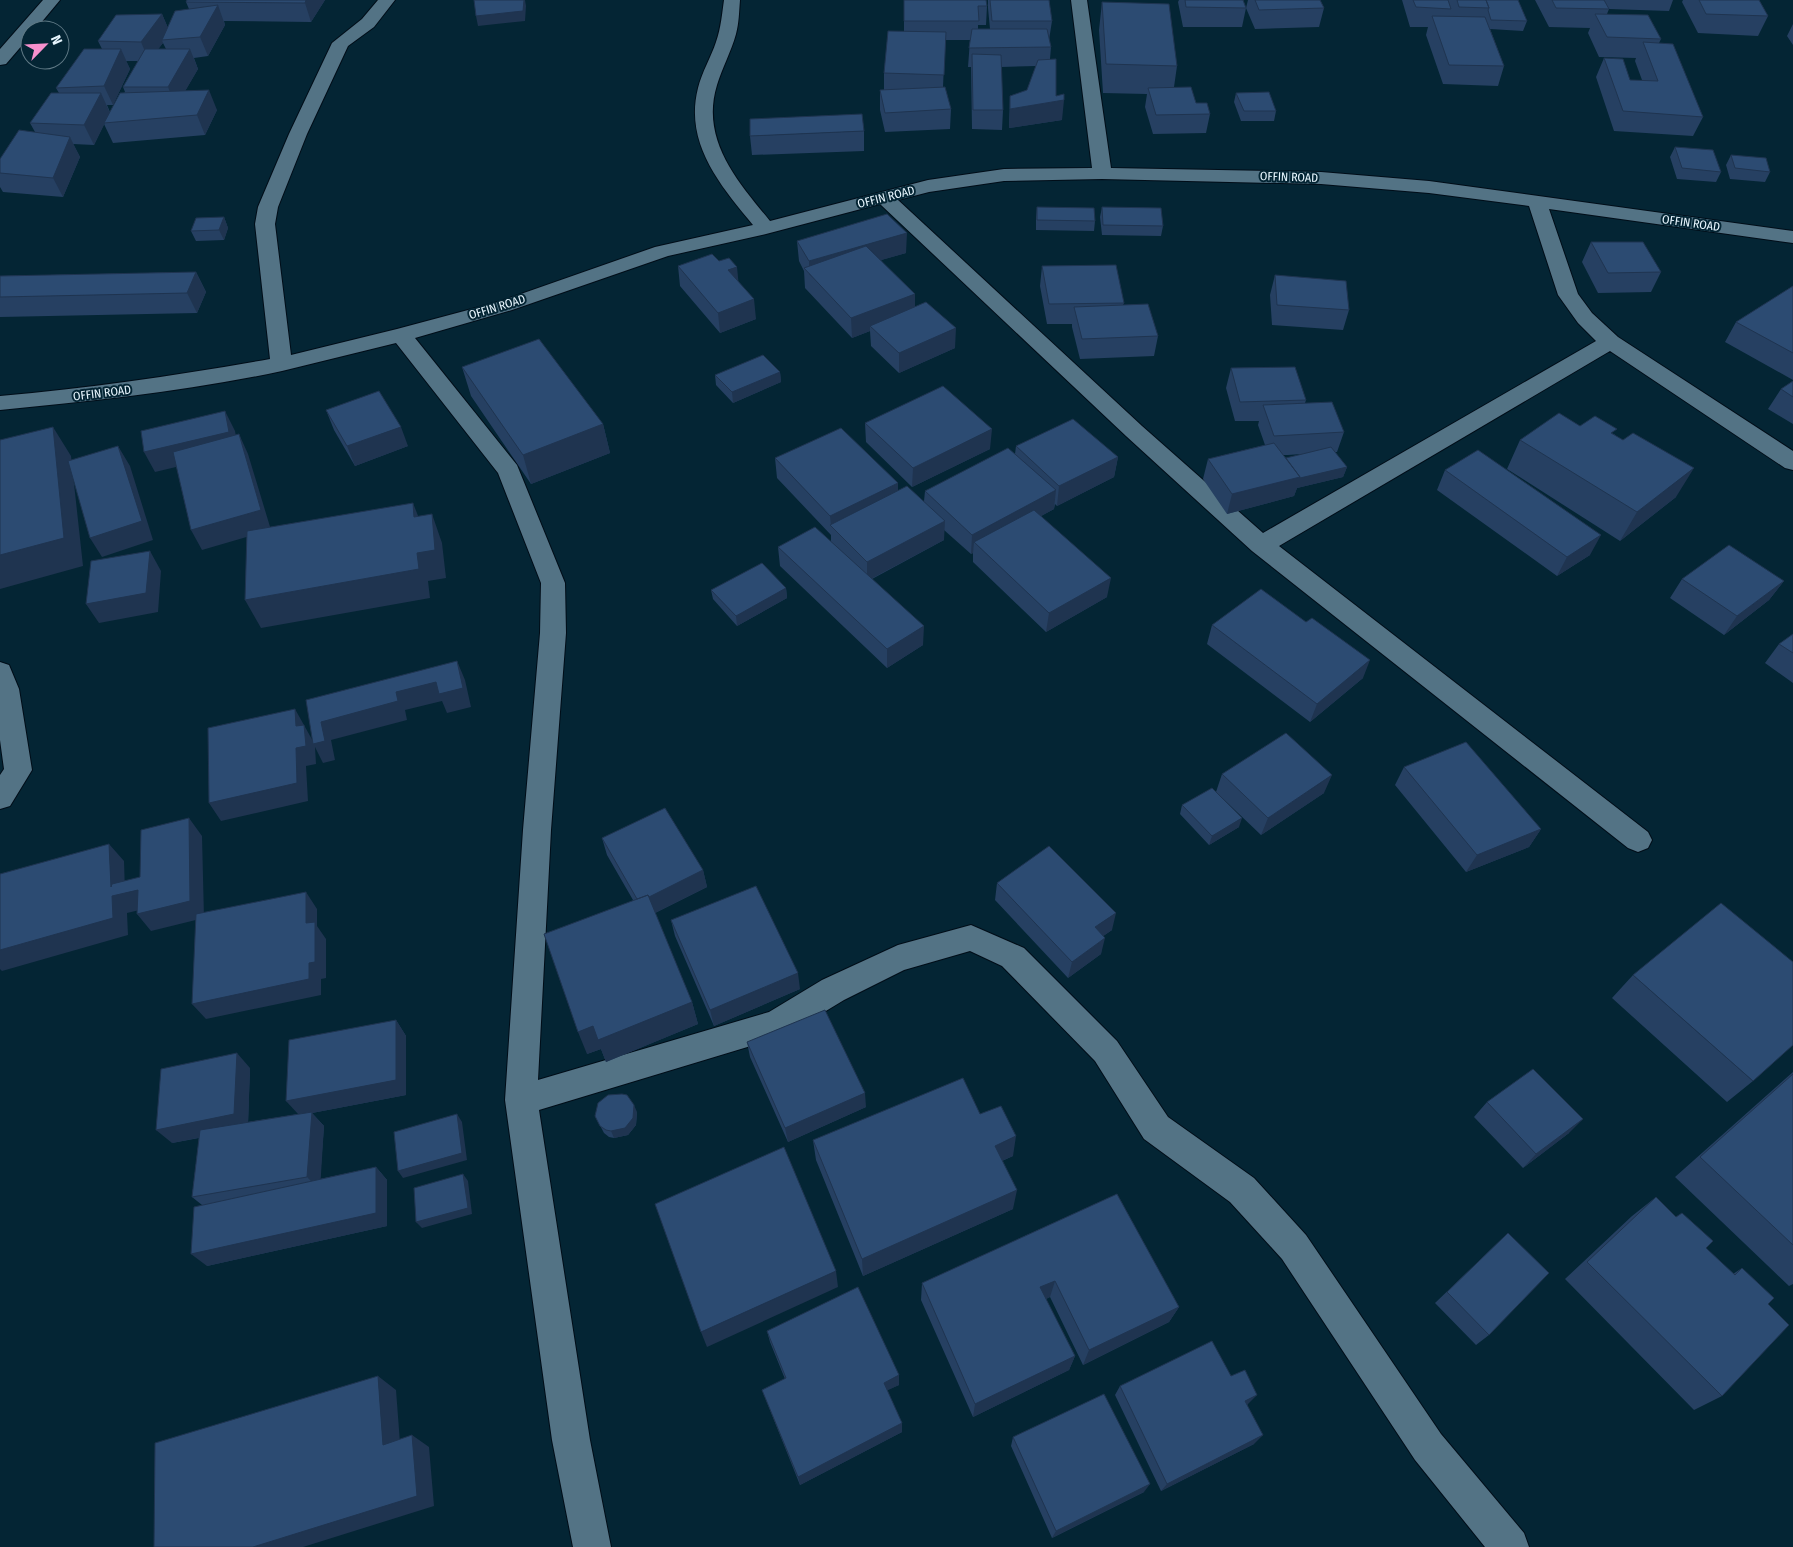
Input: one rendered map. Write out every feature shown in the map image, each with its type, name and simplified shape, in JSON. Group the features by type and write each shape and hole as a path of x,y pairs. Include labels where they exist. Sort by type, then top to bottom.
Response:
{"street":[{"path":"0,60 52,0"},
{"path":"281,364 265,224 268,207 298,134 341,43 368,23 387,0"},
{"path":"732,0 729,28 706,89 704,109 707,144 717,165 766,228"},
{"path":"1079,0 1102,173"},
{"name":"OFFIN ROAD","path":"0,403 87,396 281,364 401,335 505,306 662,251 766,228 928,186 1004,175 1102,173 1321,178 1429,187 1793,236"},
{"path":"884,197 1134,431 1261,545 1638,840"},
{"path":"1537,202 1568,295 1585,318 1610,342 1793,462"},
{"path":"401,335 509,471 553,583 553,633 537,830 521,1100 571,1440 592,1547"},
{"path":"1261,545 1610,342"},
{"path":"0,672 6,689 18,770 0,798"},
{"path":"521,1100 777,1024 833,990 898,958 971,938 1013,957 1106,1051 1156,1128 1197,1160 1242,1190 1294,1248 1428,1447 1510,1547"}],"building":[{"path":"187,0 306,0 305,3 186,2"},
{"path":"474,0 524,0 523,11 476,16"},
{"path":"904,0 986,0 987,6 978,6 979,21 904,21"},
{"path":"990,0 1049,0 1052,21 992,21"},
{"path":"1185,0 1243,0 1246,8 1186,7"},
{"path":"1255,0 1320,0 1324,8 1259,10"},
{"path":"1413,0 1448,0 1451,9 1416,7"},
{"path":"1457,0 1486,0 1489,8 1459,7"},
{"path":"1486,0 1518,0 1527,21 1491,20"},
{"path":"1552,0 1604,0 1609,9 1556,8"},
{"path":"1699,0 1759,0 1768,16 1706,14"},
{"path":"1102,2 1169,4 1177,66 1106,64"},
{"path":"218,5 200,37 162,40 175,11"},
{"path":"162,14 141,42 98,41 116,15"},
{"path":"1595,14 1648,15 1661,39 1607,37"},
{"path":"1432,16 1485,17 1504,66 1449,65"},
{"path":"972,29 1047,29 1051,47 969,48"},
{"path":"888,31 946,32 944,75 884,73"},
{"path":"1643,42 1673,44 1703,117 1623,111 1604,58 1623,59 1630,80 1658,81"},
{"path":"84,49 121,49 104,86 56,88"},
{"path":"145,49 190,49 168,87 123,87"},
{"path":"972,54 1001,55 1003,110 973,110"},
{"path":"1056,59 1056,96 1064,94 1064,100 1010,109 1010,96 1027,90 1038,60"},
{"path":"945,87 951,109 885,113 880,90"},
{"path":"1191,87 1196,103 1207,103 1210,114 1156,115 1148,88"},
{"path":"209,90 197,115 104,123 120,93"},
{"path":"1269,92 1276,111 1244,111 1236,93"},
{"path":"51,93 101,93 84,125 30,123"},
{"path":"862,114 864,131 750,136 750,119"},
{"path":"19,130 70,137 53,178 0,173 0,159"},
{"path":"1675,147 1713,150 1721,172 1682,168"},
{"path":"1731,155 1766,158 1770,172 1735,168"},
{"path":"1037,207 1094,208 1095,221 1037,220"},
{"path":"1102,207 1161,208 1163,226 1103,225"},
{"path":"887,214 907,233 809,261 797,241"},
{"path":"224,217 219,230 191,231 196,218"},
{"path":"1591,242 1643,242 1661,272 1608,273"},
{"path":"866,246 915,294 851,318 804,268"},
{"path":"712,254 719,261 729,258 737,267 728,270 754,299 718,313 678,266"},
{"path":"1116,265 1124,303 1049,304 1042,266"},
{"path":"196,272 187,293 0,297 0,276"},
{"path":"1275,275 1346,281 1349,310 1277,305"},
{"path":"1793,286 1793,353 1736,322"},
{"path":"926,302 956,328 899,353 870,326"},
{"path":"1148,304 1158,336 1082,339 1074,307"},
{"path":"539,339 603,424 523,455 462,367"},
{"path":"763,355 780,372 732,392 715,375"},
{"path":"1295,367 1306,400 1240,402 1231,368"},
{"path":"1793,381 1793,397 1781,389"},
{"path":"943,386 992,429 913,468 865,423"},
{"path":"379,391 401,427 347,446 326,410"},
{"path":"1332,402 1344,432 1274,436 1263,405"},
{"path":"225,411 229,432 144,452 141,431"},
{"path":"1559,413 1580,426 1595,416 1617,429 1611,433 1623,440 1633,433 1694,468 1637,512 1520,440"},
{"path":"1073,419 1118,457 1059,486 1016,446"},
{"path":"53,427 64,538 0,555 0,440"},
{"path":"841,428 898,483 830,516 775,458"},
{"path":"239,434 261,510 191,530 173,452"},
{"path":"1274,443 1300,477 1232,494 1208,459"},
{"path":"118,446 142,521 90,538 68,461"},
{"path":"1331,447 1347,467 1300,478 1286,458"},
{"path":"1008,448 1056,490 972,535 925,491"},
{"path":"1478,450 1601,535 1567,557 1445,470"},
{"path":"907,486 945,521 867,562 830,525"},
{"path":"413,503 414,517 432,514 435,550 417,553 419,569 245,600 247,531"},
{"path":"1034,510 1111,578 1049,613 974,542"},
{"path":"815,527 924,626 887,649 778,547"},
{"path":"1729,545 1784,581 1737,616 1682,579"},
{"path":"150,551 146,593 86,604 91,561"},
{"path":"762,563 786,588 736,616 711,590"},
{"path":"1261,589 1306,622 1312,618 1370,660 1317,704 1212,625"},
{"path":"1793,634 1793,653 1779,644"},
{"path":"457,661 463,688 439,694 436,682 396,692 398,701 321,722 325,741 313,744 306,700"},
{"path":"295,709 296,726 304,725 306,746 296,748 297,783 209,803 208,728"},
{"path":"1286,733 1332,775 1268,818 1222,774"},
{"path":"1466,742 1541,829 1477,855 1404,767"},
{"path":"1212,788 1242,818 1212,836 1182,805"},
{"path":"665,808 703,870 649,897 648,895 637,899 602,838"},
{"path":"189,818 190,901 137,914 138,890 112,896 113,918 0,950 0,874 109,844 111,887 112,884 140,877 141,830"},
{"path":"1049,846 1116,913 1095,927 1105,938 1072,962 997,883"},
{"path":"756,886 798,973 710,1010 671,920"},
{"path":"306,892 306,923 315,922 315,962 309,963 309,979 192,1004 196,914"},
{"path":"648,895 692,1002 598,1040 593,1026 578,1032 544,934"},
{"path":"1721,903 1793,962 1793,1045 1753,1081 1633,975"},
{"path":"825,1010 865,1093 785,1128 747,1042"},
{"path":"396,1020 396,1080 286,1101 289,1040"},
{"path":"237,1053 234,1114 156,1130 161,1069"},
{"path":"1533,1069 1583,1119 1536,1154 1487,1102"},
{"path":"1793,1074 1793,1245 1700,1157"},
{"path":"963,1078 980,1114 1001,1106 1016,1136 995,1146 1017,1190 862,1259 813,1140"},
{"path":"608,1095 627,1095 634,1105 633,1118 625,1128 611,1131 606,1130 600,1126 595,1116 598,1103"},
{"path":"312,1112 307,1177 192,1197 200,1130"},
{"path":"457,1114 462,1153 398,1171 394,1132"},
{"path":"784,1147 836,1271 701,1332 655,1204"},
{"path":"376,1167 376,1213 191,1254 194,1207"},
{"path":"463,1174 468,1208 416,1222 414,1188"},
{"path":"1117,1194 1179,1307 1089,1350 1055,1281 1040,1287 1075,1356 975,1404 922,1283"},
{"path":"1656,1197 1676,1217 1682,1213 1713,1241 1706,1248 1735,1275 1742,1268 1774,1298 1768,1304 1789,1325 1722,1396 1587,1262"},
{"path":"1508,1233 1549,1273 1489,1335 1447,1292"},
{"path":"858,1287 899,1375 884,1383 902,1423 798,1477 762,1390 786,1378 767,1331"},
{"path":"1212,1341 1231,1376 1245,1370 1257,1395 1245,1401 1263,1435 1167,1484 1120,1386"},
{"path":"378,1376 383,1445 412,1435 417,1496 253,1547 154,1547 155,1443"},
{"path":"1104,1394 1150,1484 1056,1531 1013,1437"}]}
